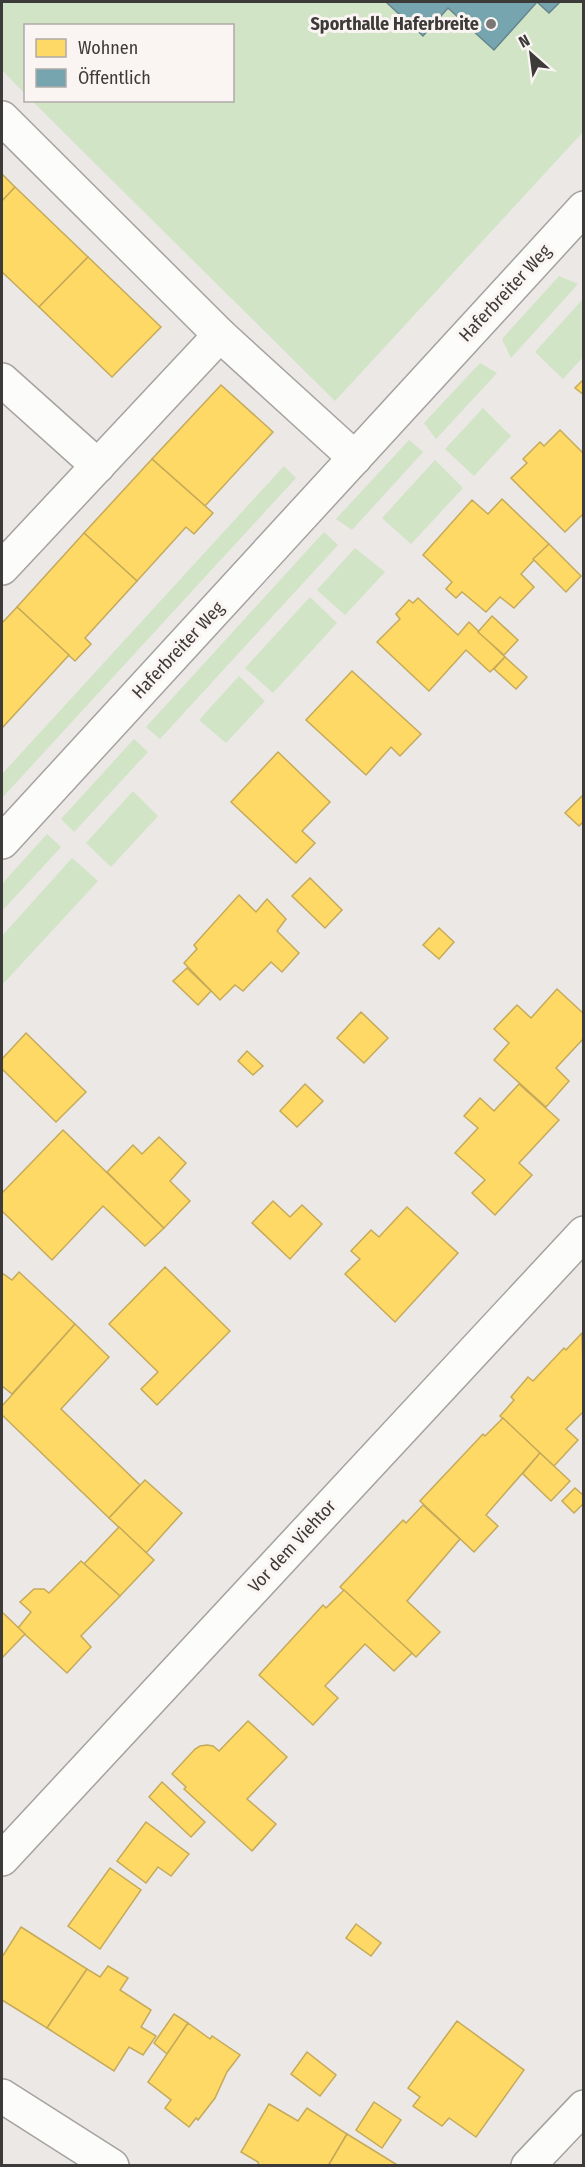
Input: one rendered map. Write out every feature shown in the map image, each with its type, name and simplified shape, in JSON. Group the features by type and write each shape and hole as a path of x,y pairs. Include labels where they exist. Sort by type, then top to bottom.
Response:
{"street":[{"path":"2,117 220,335 355,458"},
{"name":"Haferbreiter Weg","path":"2,842 584,208"},
{"path":"2,568 220,335"},
{"path":"2,380 98,466"},
{"name":"Vor dem Viehtor","path":"2,1859 584,1233"},
{"path":"2,2096 112,2166"},
{"path":"528,2166 584,2107"}],"green space":[{"path":"2,2 583,2 583,132 335,401 33,102 234,102 234,24 24,24 24,93 2,70"},
{"path":"559,276 578,284 511,358 502,339"},
{"path":"583,299 583,357 563,379 535,352"},
{"path":"480,363 497,373 436,439 424,423"},
{"path":"483,408 511,436 474,476 445,449"},
{"path":"409,440 423,452 352,530 336,519"},
{"path":"435,460 463,488 411,544 382,518"},
{"path":"284,466 296,478 2,798 2,774"},
{"path":"324,532 338,545 160,739 146,727"},
{"path":"355,548 385,572 345,615 317,590"},
{"path":"310,597 337,623 273,693 245,668"},
{"path":"239,676 265,701 226,743 199,720"},
{"path":"134,739 148,752 74,832 61,819"},
{"path":"133,791 158,816 111,867 86,843"},
{"path":"47,834 61,847 2,911 2,884"},
{"path":"72,858 98,881 2,985 2,936"}],"building: Wohnen":[{"path":"2,174 15,187 2,201"},
{"path":"15,187 88,257 39,307 2,272 2,201"},
{"path":"88,257 161,327 112,377 39,307"},
{"path":"584,379 584,395 575,388"},
{"path":"221,385 273,432 205,506 152,459"},
{"path":"560,430 584,454 584,513 565,532 511,478 527,463 523,459 540,442 544,446"},
{"path":"152,459 213,513 194,534 186,527 137,581 84,533"},
{"path":"502,499 549,544 521,574 534,587 514,608 500,597 486,612 462,592 456,598 446,589 452,582 423,555 472,500 488,514"},
{"path":"84,533 137,581 85,638 91,644 75,661 17,607"},
{"path":"549,544 581,576 566,592 533,559"},
{"path":"418,598 458,635 469,622 505,657 490,672 466,650 429,691 377,642 400,619 396,614 409,600 413,603"},
{"path":"17,607 69,655 2,728 2,623"},
{"path":"492,616 518,640 504,655 478,632"},
{"path":"505,657 527,677 516,689 494,669"},
{"path":"352,671 421,734 400,756 391,747 366,775 306,720"},
{"path":"278,752 330,802 302,831 315,843 296,863 231,802"},
{"path":"584,794 584,821 579,826 565,813"},
{"path":"310,878 342,910 325,928 292,896"},
{"path":"239,895 256,912 267,899 286,919 277,931 299,953 282,972 271,962 243,991 235,985 220,1000 184,963 197,949 194,945"},
{"path":"439,928 454,942 439,959 423,945"},
{"path":"187,968 211,991 198,1005 173,981"},
{"path":"557,989 584,1014 584,1038 556,1068 569,1081 546,1107 494,1060 509,1043 494,1029 517,1005 531,1018"},
{"path":"361,1012 388,1038 364,1063 337,1038"},
{"path":"26,1033 86,1092 56,1122 2,1069 2,1059"},
{"path":"247,1051 263,1066 253,1075 238,1061"},
{"path":"305,1084 323,1101 297,1127 280,1111"},
{"path":"519,1084 559,1120 519,1163 532,1175 495,1215 472,1193 485,1180 455,1153 478,1128 464,1116 480,1098 494,1111"},
{"path":"63,1130 164,1228 145,1246 103,1206 52,1260 2,1211 2,1193"},
{"path":"159,1137 186,1163 170,1181 190,1201 164,1228 107,1172 133,1145 142,1154"},
{"path":"273,1201 290,1217 302,1205 322,1224 290,1259 252,1223"},
{"path":"407,1207 458,1253 395,1322 345,1274 360,1259 351,1251 371,1230 379,1237"},
{"path":"165,1267 230,1331 157,1405 141,1389 158,1372 109,1324"},
{"path":"19,1272 75,1324 12,1394 2,1386 2,1273 12,1280"},
{"path":"75,1324 109,1357 61,1409 140,1485 109,1518 2,1415 2,1406"},
{"path":"582,1333 584,1411 566,1429 578,1440 554,1466 500,1416 514,1400 511,1397 528,1377 533,1381 564,1348 566,1350"},
{"path":"503,1418 540,1453 486,1515 498,1526 474,1552 420,1501 483,1434 485,1436"},
{"path":"540,1453 570,1481 551,1501 523,1474"},
{"path":"145,1480 182,1513 146,1553 109,1518"},
{"path":"575,1488 584,1496 584,1503 574,1513 562,1501"},
{"path":"423,1505 460,1539 407,1601 440,1632 416,1657 340,1587 403,1520 406,1523"},
{"path":"119,1527 154,1560 120,1596 84,1564"},
{"path":"81,1561 120,1596 81,1636 91,1647 67,1673 18,1628 31,1612 20,1602 34,1589 44,1589 49,1593"},
{"path":"344,1590 412,1653 394,1671 365,1644 325,1686 338,1698 313,1725 259,1675 323,1605 326,1608"},
{"path":"2,1612 25,1634 2,1658"},
{"path":"248,1721 287,1757 247,1799 276,1824 252,1851 184,1789 186,1787 172,1774 200,1746 213,1746 219,1751"},
{"path":"162,1782 205,1822 191,1837 149,1797"},
{"path":"146,1822 189,1854 171,1876 158,1867 146,1883 117,1861"},
{"path":"110,1868 141,1890 100,1949 68,1926"},
{"path":"356,1924 381,1943 371,1956 346,1938"},
{"path":"21,1927 87,1969 47,2028 2,2000 2,1957"},
{"path":"108,1966 128,1978 120,1990 151,2010 141,2027 156,2036 143,2055 129,2047 114,2071 47,2028 87,1969 100,1977"},
{"path":"174,2014 188,2023 167,2054 154,2043"},
{"path":"457,2021 524,2070 476,2137 449,2118 442,2126 413,2106 420,2097 408,2088"},
{"path":"188,2023 210,2039 212,2036 240,2055 227,2072 215,2098 198,2120 196,2118 189,2127 165,2108 171,2100 148,2082"},
{"path":"307,2052 336,2075 320,2096 291,2074"},
{"path":"374,2102 401,2120 382,2148 356,2130"},
{"path":"269,2104 298,2121 307,2108 347,2134 328,2166 259,2166 258,2162 241,2152"},
{"path":"347,2134 399,2166 328,2166"}],"building: Öffentlich":[{"name":"Sporthalle Haferbreite","path":"386,2 537,2 494,50 448,8 423,36"},
{"path":"537,2 560,2 549,13"}],"place":[{"name":"Sporthalle Haferbreite","path":"491,24"}]}
